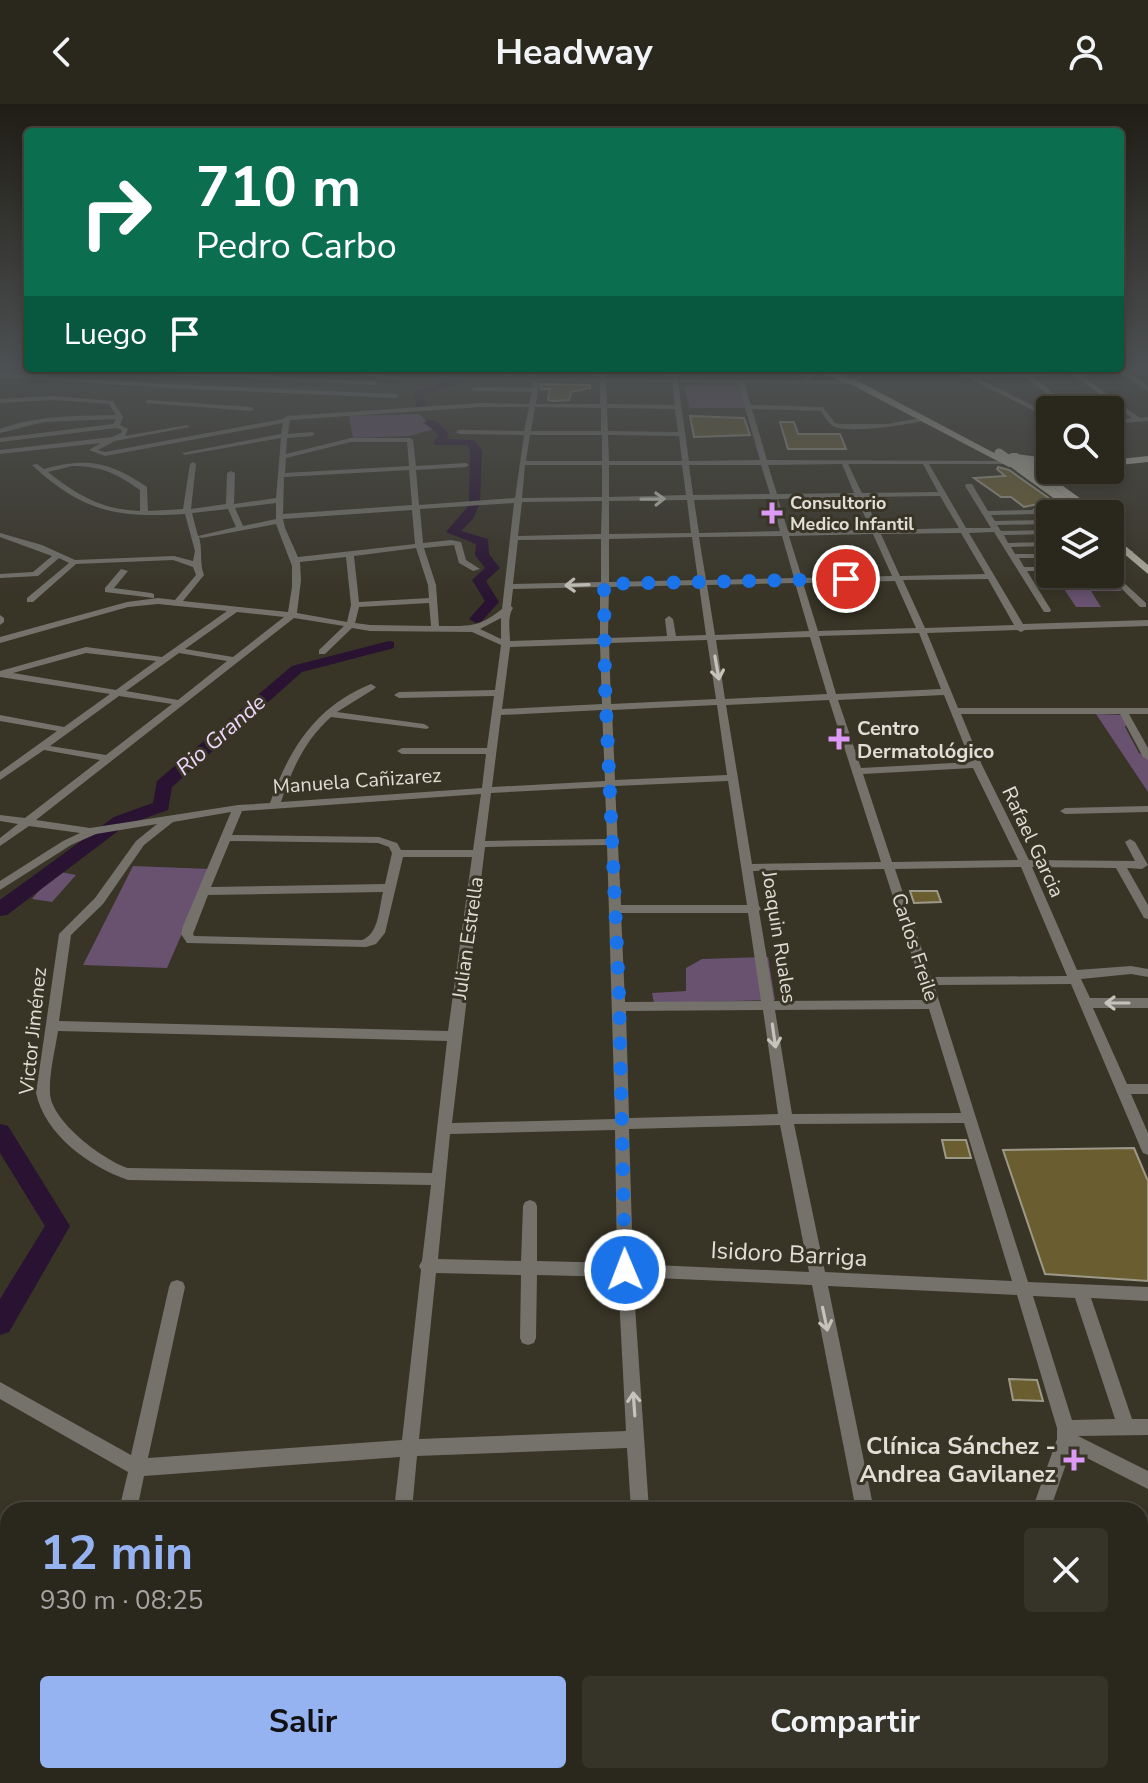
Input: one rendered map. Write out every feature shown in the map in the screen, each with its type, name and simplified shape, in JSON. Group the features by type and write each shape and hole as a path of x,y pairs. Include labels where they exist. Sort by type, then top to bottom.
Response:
{"main road":[{"path":"978,446 1008,462 1060,500"},
{"path":"986,446 1063,500"},
{"path":"996,446 1036,469"},
{"path":"999,453 1036,462"},
{"path":"1124,458 1148,456"},
{"path":"1008,462 1023,459 1036,461"},
{"path":"1057,484 1078,500"},
{"path":"1124,536 1148,556"},
{"path":"1124,548 1148,571"}],"street":[{"path":"0,452 49,446"},
{"path":"101,446 92,452 111,453 149,446"},
{"path":"185,453 223,446"},
{"path":"0,843 292,615 297,586 296,560 279,519 283,446"},
{"path":"283,457 326,446"},
{"path":"409,446 419,545 432,585 435,626"},
{"name":"Julian Estrella","path":"404,1502 454,1036 506,644 505,624 525,446"},
{"path":"604,446 606,707 619,1007 625,1270 640,1502"},
{"name":"Joaquin Ruales","path":"684,446 786,1119 863,1502"},
{"name":"Carlos Freile","path":"759,446 832,696 927,981 1066,1434"},
{"path":"144,513 144,489 109,466 77,462 39,468 95,506 118,512 144,513 280,500"},
{"path":"522,463 926,465 1008,462"},
{"path":"0,640 137,603 179,601 200,575 196,565 199,551 187,509 193,464"},
{"path":"283,475 466,465"},
{"name":"Rafael Garcia","path":"845,465 922,631 977,765 1025,863 1148,1149"},
{"path":"926,465 1021,629"},
{"path":"231,473 230,505 241,529"},
{"path":"969,486 1047,610"},
{"path":"202,536 279,519 519,500 944,494"},
{"path":"986,513 1036,512"},
{"path":"516,538 964,531 1036,524"},
{"path":"995,529 1036,531"},
{"path":"0,535 74,562 174,558 196,565"},
{"path":"0,544 24,542"},
{"path":"296,560 455,543 462,561 476,569"},
{"path":"1006,545 1036,544"},
{"path":"1124,553 1130,553"},
{"path":"322,652 350,625 355,605 350,554"},
{"path":"0,576 34,574 58,555"},
{"path":"1013,556 1036,556"},
{"path":"30,600 74,562"},
{"path":"1021,569 1036,569"},
{"path":"124,571 109,591 350,625 473,629 506,644 1143,624 1148,634"},
{"path":"511,587 991,576"},
{"path":"1124,586 1143,605"},
{"path":"355,605 434,600"},
{"path":"473,629 509,608"},
{"path":"0,777 235,609"},
{"path":"669,619 672,638"},
{"path":"0,674 86,650 161,659"},
{"path":"176,650 236,660"},
{"path":"0,674 181,703"},
{"path":"275,803 287,766 307,735 328,714 371,687"},
{"path":"496,712 946,692"},
{"path":"399,695 499,693"},
{"path":"956,711 1148,711"},
{"path":"1123,711 1148,757"},
{"path":"328,714 424,727"},
{"path":"0,718 66,730"},
{"path":"41,747 110,759"},
{"path":"402,751 492,751"},
{"path":"0,765 14,767"},
{"path":"857,771 977,765"},
{"name":"Manuela Cañizarez","path":"0,886 67,843 93,831 238,808 275,803 610,782 733,778"},
{"path":"224,838 379,840 393,845 398,853 378,936 362,944 191,940 187,934 224,838 238,808"},
{"path":"1065,811 1148,809"},
{"path":"0,818 93,831"},
{"name":"Victor Jiménez","path":"169,821 140,843 99,901 65,934 55,1026 43,1093 45,1107 56,1122 102,1164 116,1172 439,1179"},
{"path":"398,853 613,842"},
{"path":"748,868 1025,863 1142,865 1130,842"},
{"path":"1120,865 1148,915"},
{"path":"203,891 389,888"},
{"path":"615,909 755,909"},
{"path":"927,981 1074,977 1131,970 1148,973"},
{"path":"1087,1003 1148,1003"},
{"path":"619,1007 934,1004"},
{"path":"55,1026 454,1036"},
{"path":"1124,1089 1148,1089"},
{"path":"445,1129 786,1119 970,1118"},
{"path":"528,1338 530,1206"},
{"name":"Isidoro Barriga","path":"427,1266 625,1270 1148,1294"},
{"path":"130,1502 177,1287"},
{"path":"1081,1293 1126,1427"},
{"path":"0,1390 137,1468 408,1448 636,1439"},
{"path":"1066,1434 1148,1427"},
{"path":"1066,1434 1148,1480"},
{"path":"1044,1502 1066,1434"}],"shaded area":[{"path":"1063,588 1120,588 1122,591 1091,591 1101,607 1076,607"},
{"path":"1096,714 1124,715 1128,722 1125,727 1139,753 1148,757 1148,792"},
{"path":"133,866 210,869 167,968 83,965"},
{"path":"56,871 76,875 52,902 32,899"},
{"path":"768,957 775,1000 654,1003 652,993 686,991 686,968 702,959"}],"building":[{"path":"787,446 845,446 846,449 788,449"},
{"path":"997,469 1009,470 1052,500 1036,500 1036,505 1024,507 1011,497 1001,497 974,478 1005,476"},
{"path":"910,891 937,891 941,902 914,903"},
{"path":"942,1140 966,1140 971,1158 946,1158"},
{"path":"1134,1148 1148,1181 1148,1281 1045,1274 1003,1150"},
{"path":"1009,1379 1037,1380 1043,1401 1013,1400"}],"waterway":[{"name":"Rio Grande","path":"473,446 477,463 474,503"},
{"name":"Rio Grande","path":"472,508 469,516 452,532 483,542 482,555 493,568 479,580 492,602 476,619"},
{"name":"Rio Grande","path":"0,910 120,821 162,806 163,785 297,669 389,645"},
{"name":"Rio Grande","path":"0,1133 58,1226 0,1323"}],"place":[{"name":"Consultorio Medico Infantil","path":"772,513"},
{"name":"Centro Dermatológico","path":"839,739"},
{"name":"Clínica Sánchez - Andrea Gavilanez","path":"1074,1460"}],"route":[{"path":"625,1270 619,992 605,685 604,584 846,579"}]}
